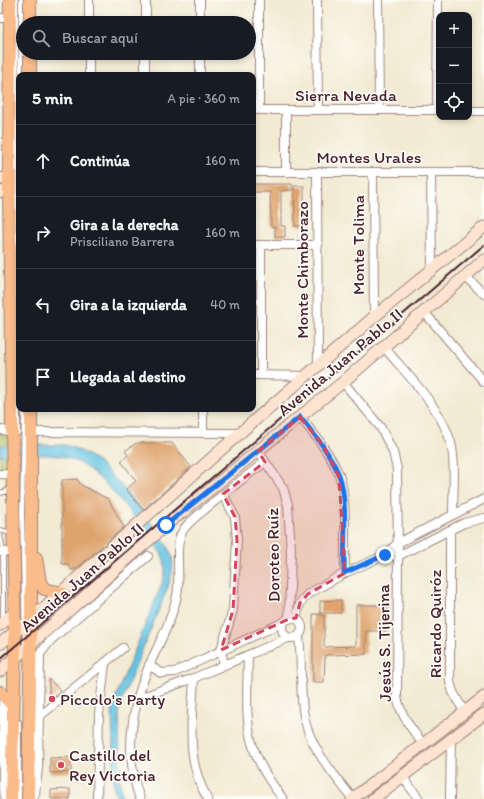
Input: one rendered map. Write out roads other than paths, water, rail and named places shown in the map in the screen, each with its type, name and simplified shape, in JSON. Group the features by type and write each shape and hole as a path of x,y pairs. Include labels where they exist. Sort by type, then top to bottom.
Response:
{"main road":[{"path":"10,0 5,18 9,69 11,184 13,533 5,552 14,613 22,627 23,653 4,700 11,799"},
{"path":"30,0 30,16"},
{"path":"27,72 29,60"},
{"name":"Avenida Juan Pablo II","path":"0,644 62,593 240,433 374,317 484,227"},
{"name":"Avenida Juan Pablo II","path":"0,671 23,653 166,525 343,382 425,313 484,260"},
{"path":"28,799 22,627 30,516 31,412"},
{"path":"30,516 40,582 44,589 62,593"},
{"path":"2,624 14,613"},
{"path":"352,799 424,745 484,697"},
{"path":"373,799 484,714"}],"street":[{"path":"89,0 89,16"},
{"path":"146,0 146,16"},
{"path":"200,0 200,16"},
{"path":"256,110 259,0"},
{"path":"317,0 318,110"},
{"path":"378,0 379,110"},
{"path":"438,0 438,84"},
{"path":"89,60 89,72"},
{"path":"145,60 145,72"},
{"path":"200,60 200,72"},
{"name":"Sierra Nevada","path":"256,110 436,110"},
{"path":"286,110 286,172"},
{"path":"472,111 484,111"},
{"name":"Montes Urales","path":"256,172 484,172"},
{"name":"Monte Chimborazo","path":"317,172 318,367"},
{"name":"Monte Tolima","path":"373,172 374,317"},
{"path":"431,172 432,270"},
{"path":"474,235 484,220"},
{"path":"306,376 257,375 257,245 318,245"},
{"path":"466,277 484,294"},
{"path":"425,313 484,382"},
{"path":"384,347 434,408 443,423 451,444 453,514"},
{"name":"Jesús S. Tijerina","path":"343,382 381,428 393,452 398,484 397,697 401,712 408,725 424,745"},
{"path":"203,412 203,433"},
{"path":"300,417 323,445 339,477 344,510 344,573"},
{"path":"0,430 12,431"},
{"path":"31,432 240,433"},
{"name":"Doroteo Ruíz","path":"258,451 283,488 288,505 291,551 290,620"},
{"path":"140,799 135,787 132,765 132,728 137,699 149,666 167,625 177,594 180,573 178,547 180,535 192,520 223,494 266,462"},
{"path":"0,474 13,474"},
{"path":"223,494 235,517 237,540 233,610 221,650 224,665"},
{"path":"288,638 282,629 308,594 344,573 385,555 398,543 484,499"},
{"path":"385,555 398,556 464,523 484,518"},
{"name":"Ricardo Quiróz","path":"450,530 450,682 452,692 465,713"},
{"path":"33,799 38,768 40,654 51,640 148,556"},
{"path":"149,666 161,672 175,672 290,620 302,624 303,629 299,636 302,704 310,738 324,763 352,799"},
{"path":"266,632 270,645"},
{"path":"137,699 194,678 288,638 299,636"},
{"path":"40,716 106,664 123,648"},
{"path":"248,655 247,711 251,742 262,770 283,799"},
{"path":"97,799 99,714 106,664"},
{"path":"194,678 192,759 200,786 208,799"},
{"path":"4,700 3,790 6,799"},
{"path":"450,799 451,739"},
{"path":"402,776 419,799"}],"lane":[{"path":"16,0 11,184 16,265"},
{"path":"20,0 22,16"},
{"path":"26,60 27,72"},
{"path":"19,412 22,627"},
{"path":"22,627 24,412"},
{"path":"0,493 13,490"},
{"path":"0,530 13,533"},
{"path":"0,536 5,552 1,570 2,624"},
{"path":"19,799 23,653"},
{"path":"23,799 24,689"}],"water":[{"path":"0,445 64,445 75,448 90,456 110,474 130,496 151,522 171,554 173,566 168,587 119,707 120,783 123,799 117,799 114,788 112,706 163,581 165,574 164,560 161,553 118,497 92,471 78,462 64,457 41,455 0,455"}],"railway":[{"path":"0,659 484,245"}],"place":[{"name":"Piccolo's Party","path":"52,699"},
{"name":"Castillo del Rey Victoria","path":"61,765"}]}
